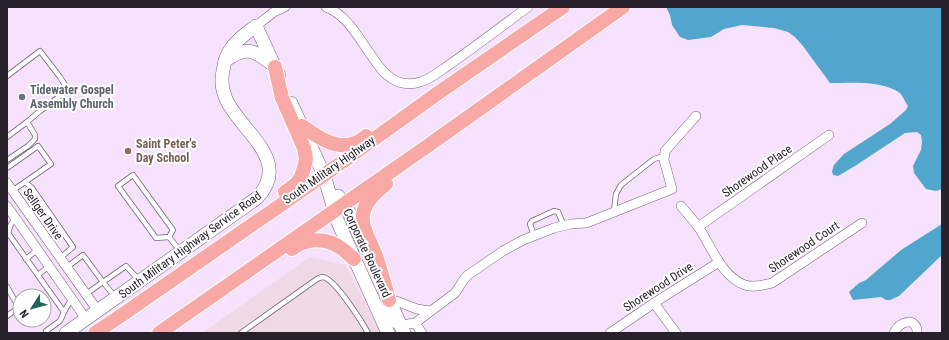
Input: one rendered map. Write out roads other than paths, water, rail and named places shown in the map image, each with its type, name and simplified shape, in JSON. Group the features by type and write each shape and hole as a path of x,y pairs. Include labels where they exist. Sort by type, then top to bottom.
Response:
{"main road":[{"name":"South Military Highway","path":"95,333 324,175 438,92 563,7"},
{"path":"159,333 426,147 623,7"},
{"path":"239,234 297,183 301,177 306,159 304,148 282,98 275,67"},
{"path":"302,126 316,136 334,144 350,145 356,143 396,114 438,92"},
{"path":"389,300 376,256 364,229 363,214 367,203 374,194 426,147"},
{"path":"198,306 251,278 307,241 326,241 332,243 340,247 354,259"}],"street":[{"name":"South Military Highway Service Road","path":"66,333 257,198 267,186 270,169 269,162 265,153 230,107 225,98 222,88 222,75 225,60 232,47 239,39 274,12 285,7"},
{"path":"326,7 344,19 382,72 395,81 411,84 427,80 528,7"},
{"name":"Corporate Boulevard","path":"256,26 339,207 337,220 388,333"},
{"path":"225,60 240,52 246,51 259,54 275,67"},
{"path":"365,282 387,318 402,330 408,324 415,323 455,293 468,275 503,251 554,228 586,223 672,189 664,156 669,146 696,116"},
{"name":"Shorewood Place","path":"698,227 829,135"},
{"name":"Sellger Drive","path":"10,187 98,311"},
{"name":"Sellger Drive","path":"7,206 86,319"},
{"name":"Shorewood Court","path":"681,206 698,227 728,274 745,285 756,286 772,283 862,223"},
{"name":"Corporate Boulevard","path":"339,207 349,212 402,330"},
{"name":"Sellger Drive","path":"49,266 60,258"},
{"name":"Shorewood Drive","path":"610,333 719,262"},
{"path":"389,300 417,309 430,311"},
{"path":"654,303 676,333"},
{"path":"894,333 898,326 907,322 915,326 917,329 916,333"},
{"path":"415,323 422,333"}],"lane":[{"path":"7,76 40,51 68,90 7,137"},
{"path":"7,160 28,146 35,139 35,135 27,122"},
{"path":"7,168 38,146 51,164 25,182 10,187"},
{"path":"614,212 616,194 621,185 654,159 664,156"},
{"path":"133,175 173,230 169,237 156,238 118,186 133,175"},
{"path":"25,182 32,188 73,247 60,258"},
{"path":"534,236 530,224 532,221 554,211 558,212 564,226"},
{"path":"15,219 11,224 8,233 64,312"},
{"path":"169,237 180,253"},
{"path":"26,258 37,250"},
{"path":"67,267 83,255 116,299"},
{"path":"38,275 49,266"},
{"path":"86,294 126,266 140,281"},
{"path":"240,333 317,279 324,277 330,281 343,296 368,333"},
{"path":"7,288 18,306 18,308 7,316"},
{"path":"48,333 46,331 60,321 72,298"}],"water":[{"path":"666,7 942,7 942,189 936,191 926,189 914,173 913,166 921,150 922,142 921,135 917,132 905,133 838,176 833,175 832,171 834,165 844,154 890,124 906,110 908,106 900,93 893,89 875,84 830,83 795,37 788,32 774,28 742,25 724,29 711,37 688,40 680,37 672,25 670,15"},
{"path":"942,224 942,255 899,296 890,300 886,300 881,297 853,300 849,292 859,283 866,280 901,250"}],"place":[{"name":"Tidewater Gospel Assembly Church","path":"22,97"},
{"name":"Saint Peter's Day School","path":"128,151"}]}
